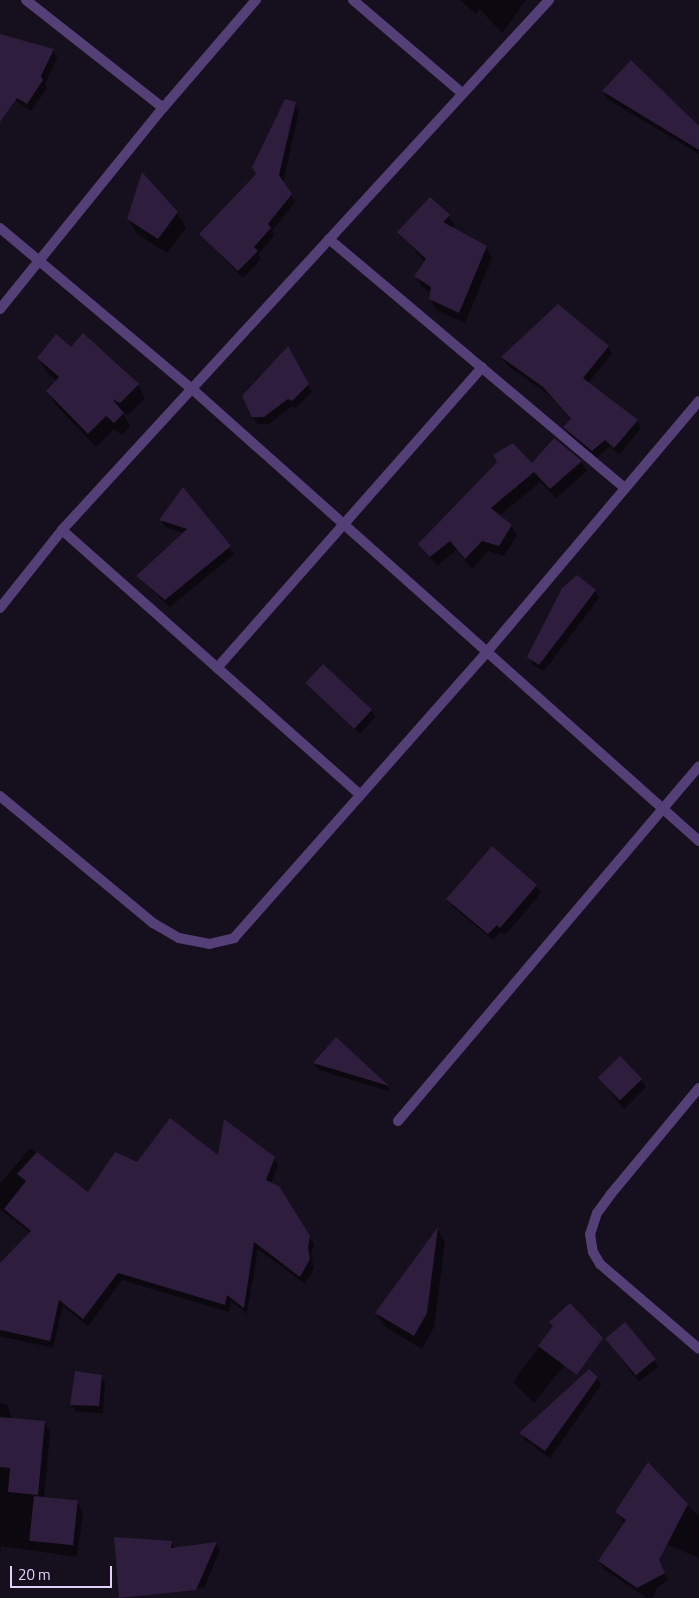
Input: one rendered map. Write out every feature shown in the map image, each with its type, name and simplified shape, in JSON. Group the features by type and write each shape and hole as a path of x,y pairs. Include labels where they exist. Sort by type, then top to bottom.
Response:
{"street":[{"path":"26,0 163,108"},
{"path":"0,309 163,108 256,0"},
{"path":"353,0 462,94"},
{"path":"0,608 62,530 549,0"},
{"path":"0,228 191,388 661,810 699,841"},
{"path":"329,239 625,488"},
{"path":"217,668 482,367"},
{"path":"0,796 153,923 179,938 208,944 234,938 486,653 699,402"},
{"path":"62,530 360,795"},
{"path":"398,1121 699,766"},
{"path":"699,1088 611,1194 597,1213 590,1234 592,1252 600,1264 699,1349"}],"building":[{"path":"0,34 54,49 41,76 43,80 27,104 17,98 0,122"},
{"path":"631,60 699,126 699,150 602,91"},
{"path":"285,99 296,102 279,175 292,194 268,224 271,228 254,247 258,251 238,271 199,234 256,174 252,167"},
{"path":"142,172 178,212 158,239 127,219"},
{"path":"430,197 450,215 443,222 487,246 459,313 429,299 431,287 414,276 426,259 397,232"},
{"path":"558,304 609,346 583,378 638,420 614,448 605,440 592,451 563,427 571,419 543,387 501,357"},
{"path":"83,333 139,384 120,403 112,399 124,413 114,423 106,416 88,434 46,391 59,377 37,358 56,334 71,347"},
{"path":"288,346 309,384 292,401 288,399 264,417 252,417 242,396"},
{"path":"554,438 582,461 550,489 534,472 491,508 512,525 499,546 482,541 465,559 450,541 430,557 418,544 497,462 493,455 513,443 532,463"},
{"path":"183,487 231,546 165,600 136,576 187,529 159,520"},
{"path":"577,575 596,590 539,665 527,657 562,588"},
{"path":"323,664 372,710 354,729 305,683"},
{"path":"492,846 537,885 500,928 497,925 488,934 446,899"},
{"path":"336,1037 389,1086 313,1063"},
{"path":"620,1056 642,1079 620,1101 598,1078"},
{"path":"170,1118 218,1155 224,1119 275,1157 266,1180 279,1186 310,1236 308,1247 310,1259 300,1277 254,1242 244,1308 227,1295 225,1305 118,1273 83,1319 59,1300 50,1341 0,1330 0,1263 31,1231 4,1209 26,1181 17,1174 37,1152 88,1192 115,1152 137,1162"},
{"path":"438,1227 427,1313 414,1336 375,1313"},
{"path":"570,1303 603,1338 577,1375 538,1346 553,1326 549,1322"},
{"path":"625,1322 656,1359 636,1375 605,1339"},
{"path":"589,1369 598,1377 545,1451 519,1433"},
{"path":"75,1371 102,1375 99,1406 70,1405"},
{"path":"0,1417 45,1421 38,1495 8,1492 10,1468 0,1467"},
{"path":"648,1462 688,1504 659,1560 665,1573 637,1588 598,1561 626,1520 615,1512"},
{"path":"34,1496 78,1501 73,1545 29,1541"},
{"path":"114,1537 172,1541 171,1548 217,1542 196,1590 119,1598"}]}
